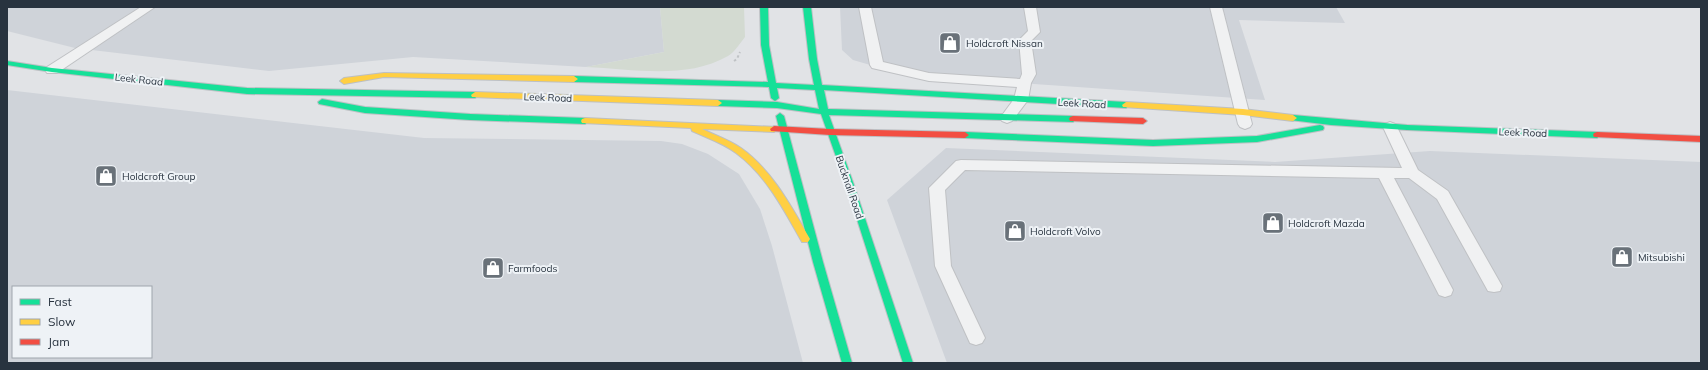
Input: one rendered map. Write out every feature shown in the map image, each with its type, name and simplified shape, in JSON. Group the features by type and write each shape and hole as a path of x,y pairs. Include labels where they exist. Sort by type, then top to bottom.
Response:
{"main road":[{"path":"764,7 765,45 772,85 818,262 848,363"},
{"name":"Bucknall Road","path":"807,7 813,59 824,112 850,184 908,363"},
{"name":"Leek Road","path":"7,63 52,70 271,92 365,110 470,117 784,128 830,132 957,135 1153,143 1257,139 1344,124"},
{"name":"Leek Road","path":"271,92 384,75 678,81 772,85 1021,100 1248,121 1701,138"},
{"name":"Leek Road","path":"271,92 364,92 548,97 777,105 824,112 884,112 1007,118 1150,121"},
{"path":"1248,121 1344,124"},
{"path":"682,124 726,143 749,159 768,178 818,262"}],"lane":[{"path":"52,70 149,7"},
{"path":"865,7 877,65 929,77 1024,83"},
{"path":"1007,118 1021,100 1024,83 1029,74 1026,40 1034,32 1030,7"},
{"path":"1216,7 1248,121"},
{"path":"1390,127 1412,172 1442,195 1494,286"},
{"path":"976,338 943,266 937,188 961,165 1412,172"},
{"path":"1384,172 1445,290"}],"shaded area":[{"path":"7,7 660,7 664,52 586,67 413,57 269,71 75,48 7,31"},
{"path":"660,7 744,7 745,37 735,50 728,56 695,68 677,71 641,71 586,67 664,52"},
{"path":"840,7 1336,7 1345,23 1239,20 1265,100 905,75 853,60 842,50"},
{"path":"7,90 424,138 661,141 682,144 708,154 739,174 760,209 772,246 803,363 7,363"},
{"path":"946,148 1275,162 1430,151 1701,162 1701,363 947,363 887,200"}],"traffic: fast":[{"path":"764,7 765,45 775,98"},
{"path":"807,7 813,59 824,112 1073,119"},
{"path":"7,63 52,70 247,91 475,95"},
{"path":"574,79 772,85"},
{"path":"772,85 1126,105"},
{"path":"322,102 365,110 470,117 585,121"},
{"path":"718,103 777,105 824,112 850,185 908,363"},
{"path":"780,116 818,262 847,363"},
{"path":"1293,118 1407,128 1597,135"},
{"path":"965,135 1153,143 1257,139 1320,128"}],"traffic: slow":[{"path":"344,81 384,75 574,79"},
{"path":"475,95 718,103"},
{"path":"1126,105 1243,112 1293,118"},
{"path":"585,121 774,129"},
{"path":"695,129 734,147 750,160 776,191 805,239"}],"traffic: jam":[{"path":"1073,119 1143,121"},
{"path":"774,129 830,132"},
{"path":"830,132 965,135"},
{"path":"1597,135 1701,139"}],"place":[{"name":"Holdcroft Nissan","path":"950,43"},
{"name":"Holdcroft Group","path":"106,176"},
{"name":"Holdcroft Mazda","path":"1273,223"},
{"name":"Holdcroft Volvo","path":"1015,231"},
{"name":"Mitsubishi","path":"1622,257"},
{"name":"Farmfoods","path":"493,268"}]}
